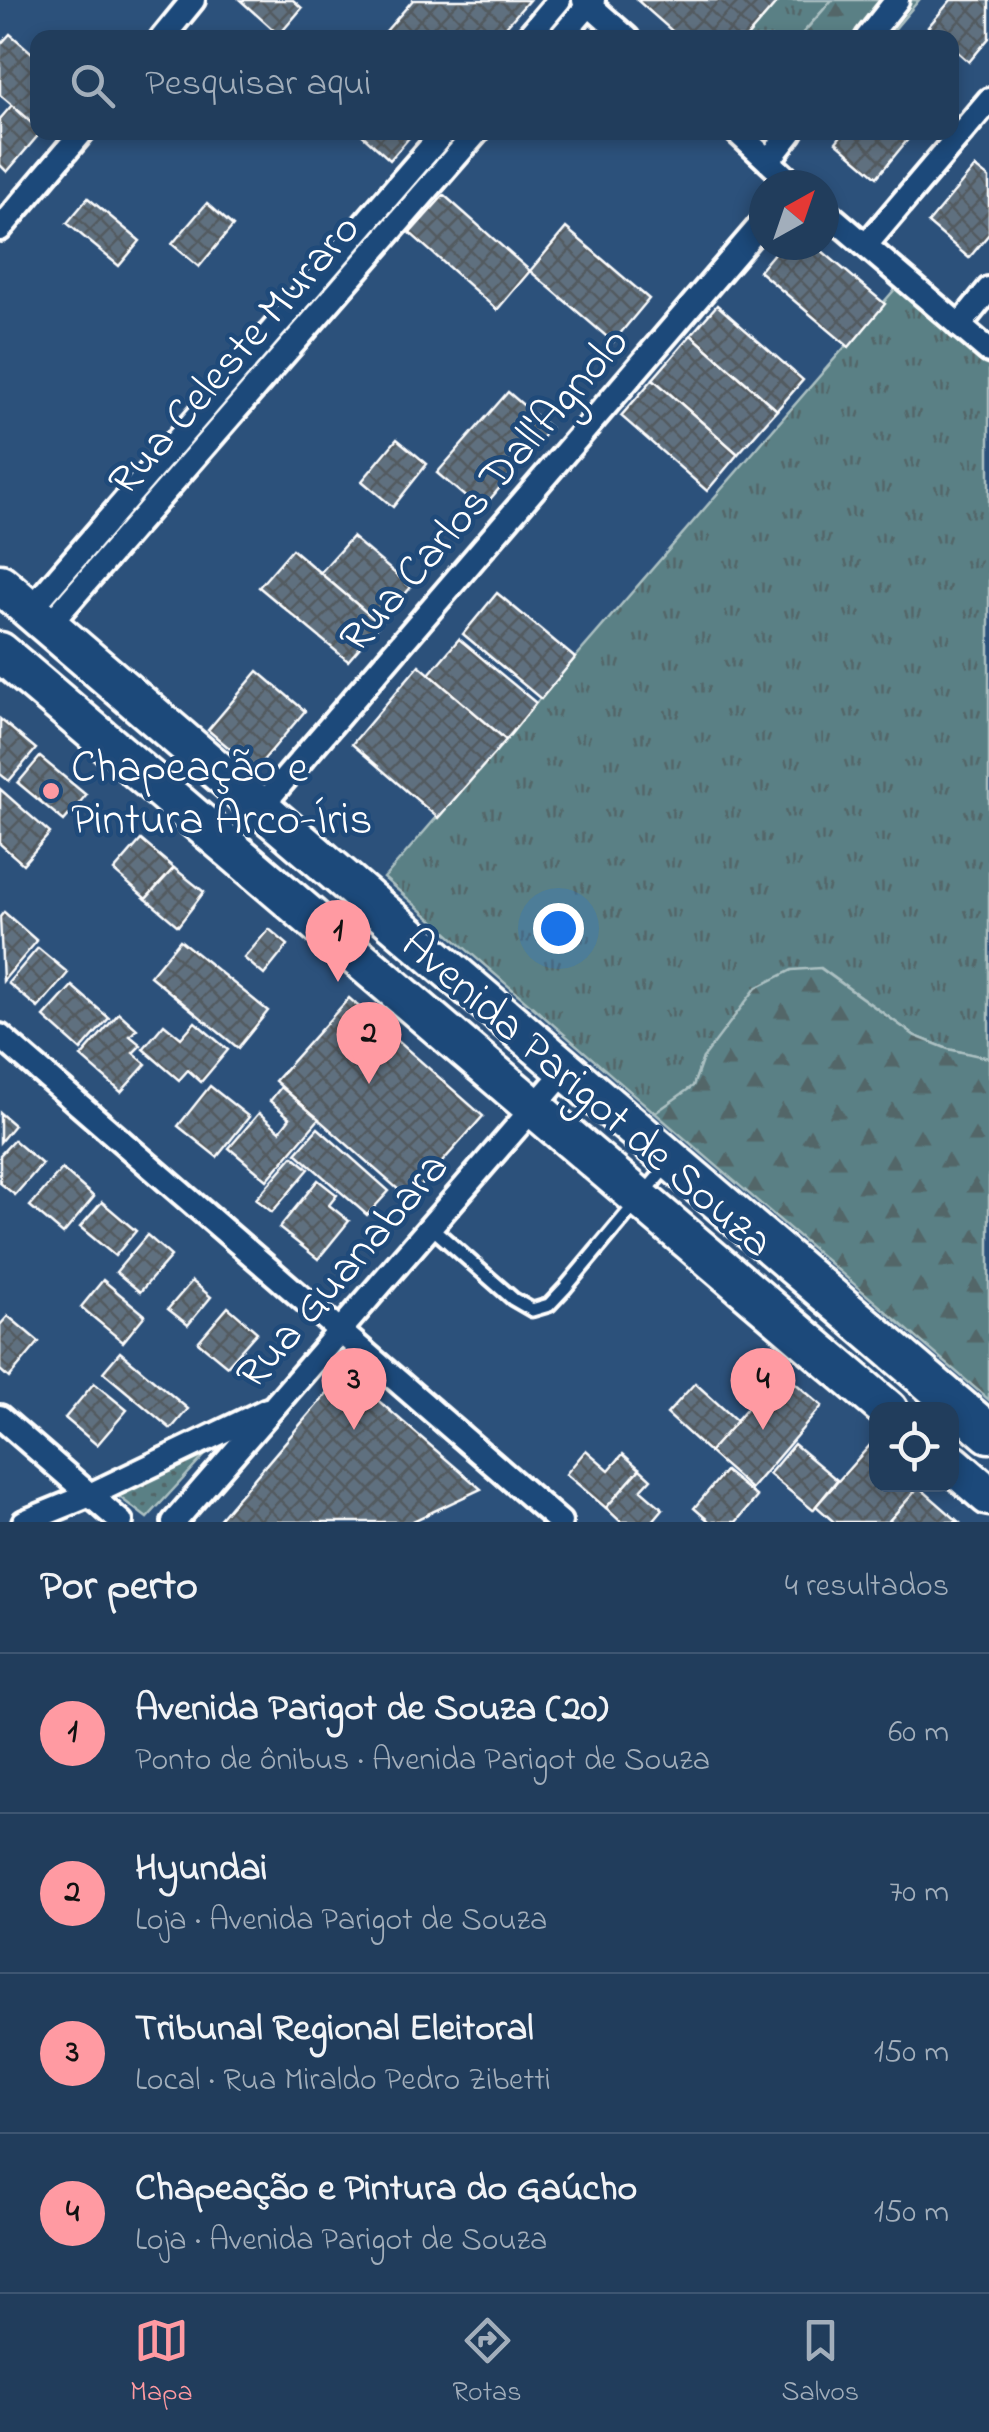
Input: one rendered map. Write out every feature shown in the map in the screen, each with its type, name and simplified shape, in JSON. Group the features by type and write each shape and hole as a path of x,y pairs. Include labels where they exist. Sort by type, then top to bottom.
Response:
{"main road":[{"name":"Avenida Parigot de Souza","path":"0,584 989,1433"},
{"name":"Avenida Parigot de Souza","path":"2,654 879,1402"},
{"path":"2,654 50,677 116,733 126,734 132,730 134,718 118,685"},
{"path":"406,997 402,974 408,968 422,967 526,1047 563,1065"},
{"path":"959,1470 989,1496"}],"street":[{"path":"169,30 193,0"},
{"path":"534,30 560,0"},
{"path":"873,30 897,0"},
{"path":"566,30 589,2 619,30"},
{"path":"959,136 989,100"},
{"path":"0,229 75,140"},
{"name":"Rua Celeste Muraro","path":"316,298 438,140"},
{"name":"Rua Celeste Muraro","path":"39,618 316,298 469,140"},
{"path":"746,140 778,170"},
{"path":"768,160 784,140"},
{"path":"866,246 955,140"},
{"path":"839,223 989,352"},
{"name":"Rua Carlos Dall'Agnolo","path":"260,808 749,238"},
{"path":"958,326 989,289"},
{"path":"0,1036 560,1522"},
{"name":"Rua Guanabara","path":"174,1522 534,1108 563,1065"},
{"path":"24,1522 90,1495 274,1406"},
{"path":"0,1418 120,1522"}],"lane":[{"path":"430,1226 532,1310 549,1305 557,1297 673,1158"}],"green space":[{"path":"779,0 832,0 805,30 753,30"},
{"path":"832,0 919,0 894,30 806,30"},
{"path":"896,288 989,367 989,1058 948,1049 915,1036 821,968 703,1058 693,1087 655,1113 384,878"},
{"path":"820,968 915,1036 948,1049 989,1058 989,1400 655,1113 693,1086 703,1058 756,988 792,970"},
{"path":"208,1452 147,1518 118,1496"}],"building":[{"path":"240,0 293,0 302,8 283,30 273,30"},
{"path":"413,0 529,0 503,30 387,30"},
{"path":"637,0 779,0 753,30 671,30"},
{"path":"951,0 989,0 989,38 969,62 959,53 959,30 928,27"},
{"path":"10,34 30,51 30,120 0,95 0,45"},
{"path":"12,105 30,122 30,140 34,140 7,172 0,165 0,119"},
{"path":"368,140 407,140 390,160"},
{"path":"838,140 907,140 877,177"},
{"path":"975,167 989,178 989,234 969,258 928,223"},
{"path":"444,195 530,271 497,310 410,233"},
{"path":"88,198 140,241 119,266 67,223"},
{"path":"207,203 233,226 199,267 172,244"},
{"path":"566,228 649,299 613,342 530,271"},
{"path":"768,260 833,260 885,304 849,347 759,271"},
{"path":"717,305 803,380 777,410 691,335"},
{"path":"691,335 777,410 738,454 653,379"},
{"path":"653,379 738,454 707,491 621,416"},
{"path":"508,392 550,428 481,510 437,473"},
{"path":"397,439 427,464 393,507 362,481"},
{"path":"352,537 411,587 380,624 320,573"},
{"path":"292,549 380,624 348,661 259,587"},
{"path":"497,593 575,658 541,699 463,634"},
{"path":"459,639 536,703 506,740 429,674"},
{"path":"419,665 506,740 438,818 352,744"},
{"path":"258,671 305,711 255,770 208,730"},
{"path":"0,719 36,749 9,781 0,774"},
{"path":"40,757 86,795 64,821 18,783"},
{"path":"0,789 50,833 23,864 0,844"},
{"path":"141,840 174,868 146,899 114,871"},
{"path":"174,868 204,892 178,926 146,899"},
{"path":"4,912 37,941 3,981 0,917"},
{"path":"269,929 288,945 264,975 244,958"},
{"path":"180,940 268,1011 238,1048 150,976"},
{"path":"38,948 68,973 38,1008 8,983"},
{"path":"72,986 109,1018 81,1050 44,1017"},
{"path":"349,998 483,1116 409,1199 275,1081"},
{"path":"119,1013 137,1029 130,1036 141,1045 133,1053 146,1064 121,1092 81,1057"},
{"path":"195,1022 228,1050 201,1082 188,1070 179,1080 143,1049 164,1024 181,1038"},
{"path":"210,1086 249,1117 217,1157 178,1126"},
{"path":"281,1087 319,1119 267,1180 229,1148 259,1113 280,1131 290,1118 270,1101"},
{"path":"0,1113 14,1125 0,1142"},
{"path":"318,1128 389,1191 367,1215 296,1153"},
{"path":"14,1140 42,1164 15,1195 0,1183 0,1155"},
{"path":"293,1156 309,1169 272,1212 256,1199"},
{"path":"62,1169 94,1197 63,1234 30,1206"},
{"path":"318,1180 337,1195 329,1205 349,1221 318,1259 279,1228"},
{"path":"102,1202 136,1231 115,1256 80,1227"},
{"path":"147,1235 171,1256 140,1292 116,1272"},
{"path":"103,1280 145,1315 123,1342 81,1307"},
{"path":"192,1281 211,1297 188,1325 168,1309"},
{"path":"228,1307 257,1332 227,1366 198,1342"},
{"path":"8,1316 39,1342 9,1378 0,1370 0,1325"},
{"path":"120,1352 188,1409 171,1429 103,1372"},
{"path":"780,1370 822,1406 751,1489 709,1452"},
{"path":"345,1372 481,1489 411,1522 217,1522"},
{"path":"94,1383 127,1410 97,1445 65,1418"},
{"path":"695,1383 737,1421 709,1452 667,1414"},
{"path":"794,1444 837,1480 813,1510 769,1474"},
{"path":"869,1446 869,1492 915,1492 888,1522 834,1522 816,1506"},
{"path":"586,1450 609,1470 623,1454 640,1469 606,1508 566,1474"},
{"path":"640,1469 651,1479 641,1490 663,1509 652,1522 621,1522 606,1508"},
{"path":"725,1471 757,1497 736,1522 710,1522 694,1508"},
{"path":"915,1492 925,1492 959,1522 888,1522"}],"place":[{"name":"Chapeação e Pintura Arco-Íris","path":"51,791"},
{"name":"Avenida Parigot de Souza (20)","path":"338,982"},
{"name":"Hyundai","path":"369,1084"},
{"name":"Tribunal Regional Eleitoral","path":"354,1430"},
{"name":"Chapeação e Pintura do Gaúcho","path":"763,1430"}]}
